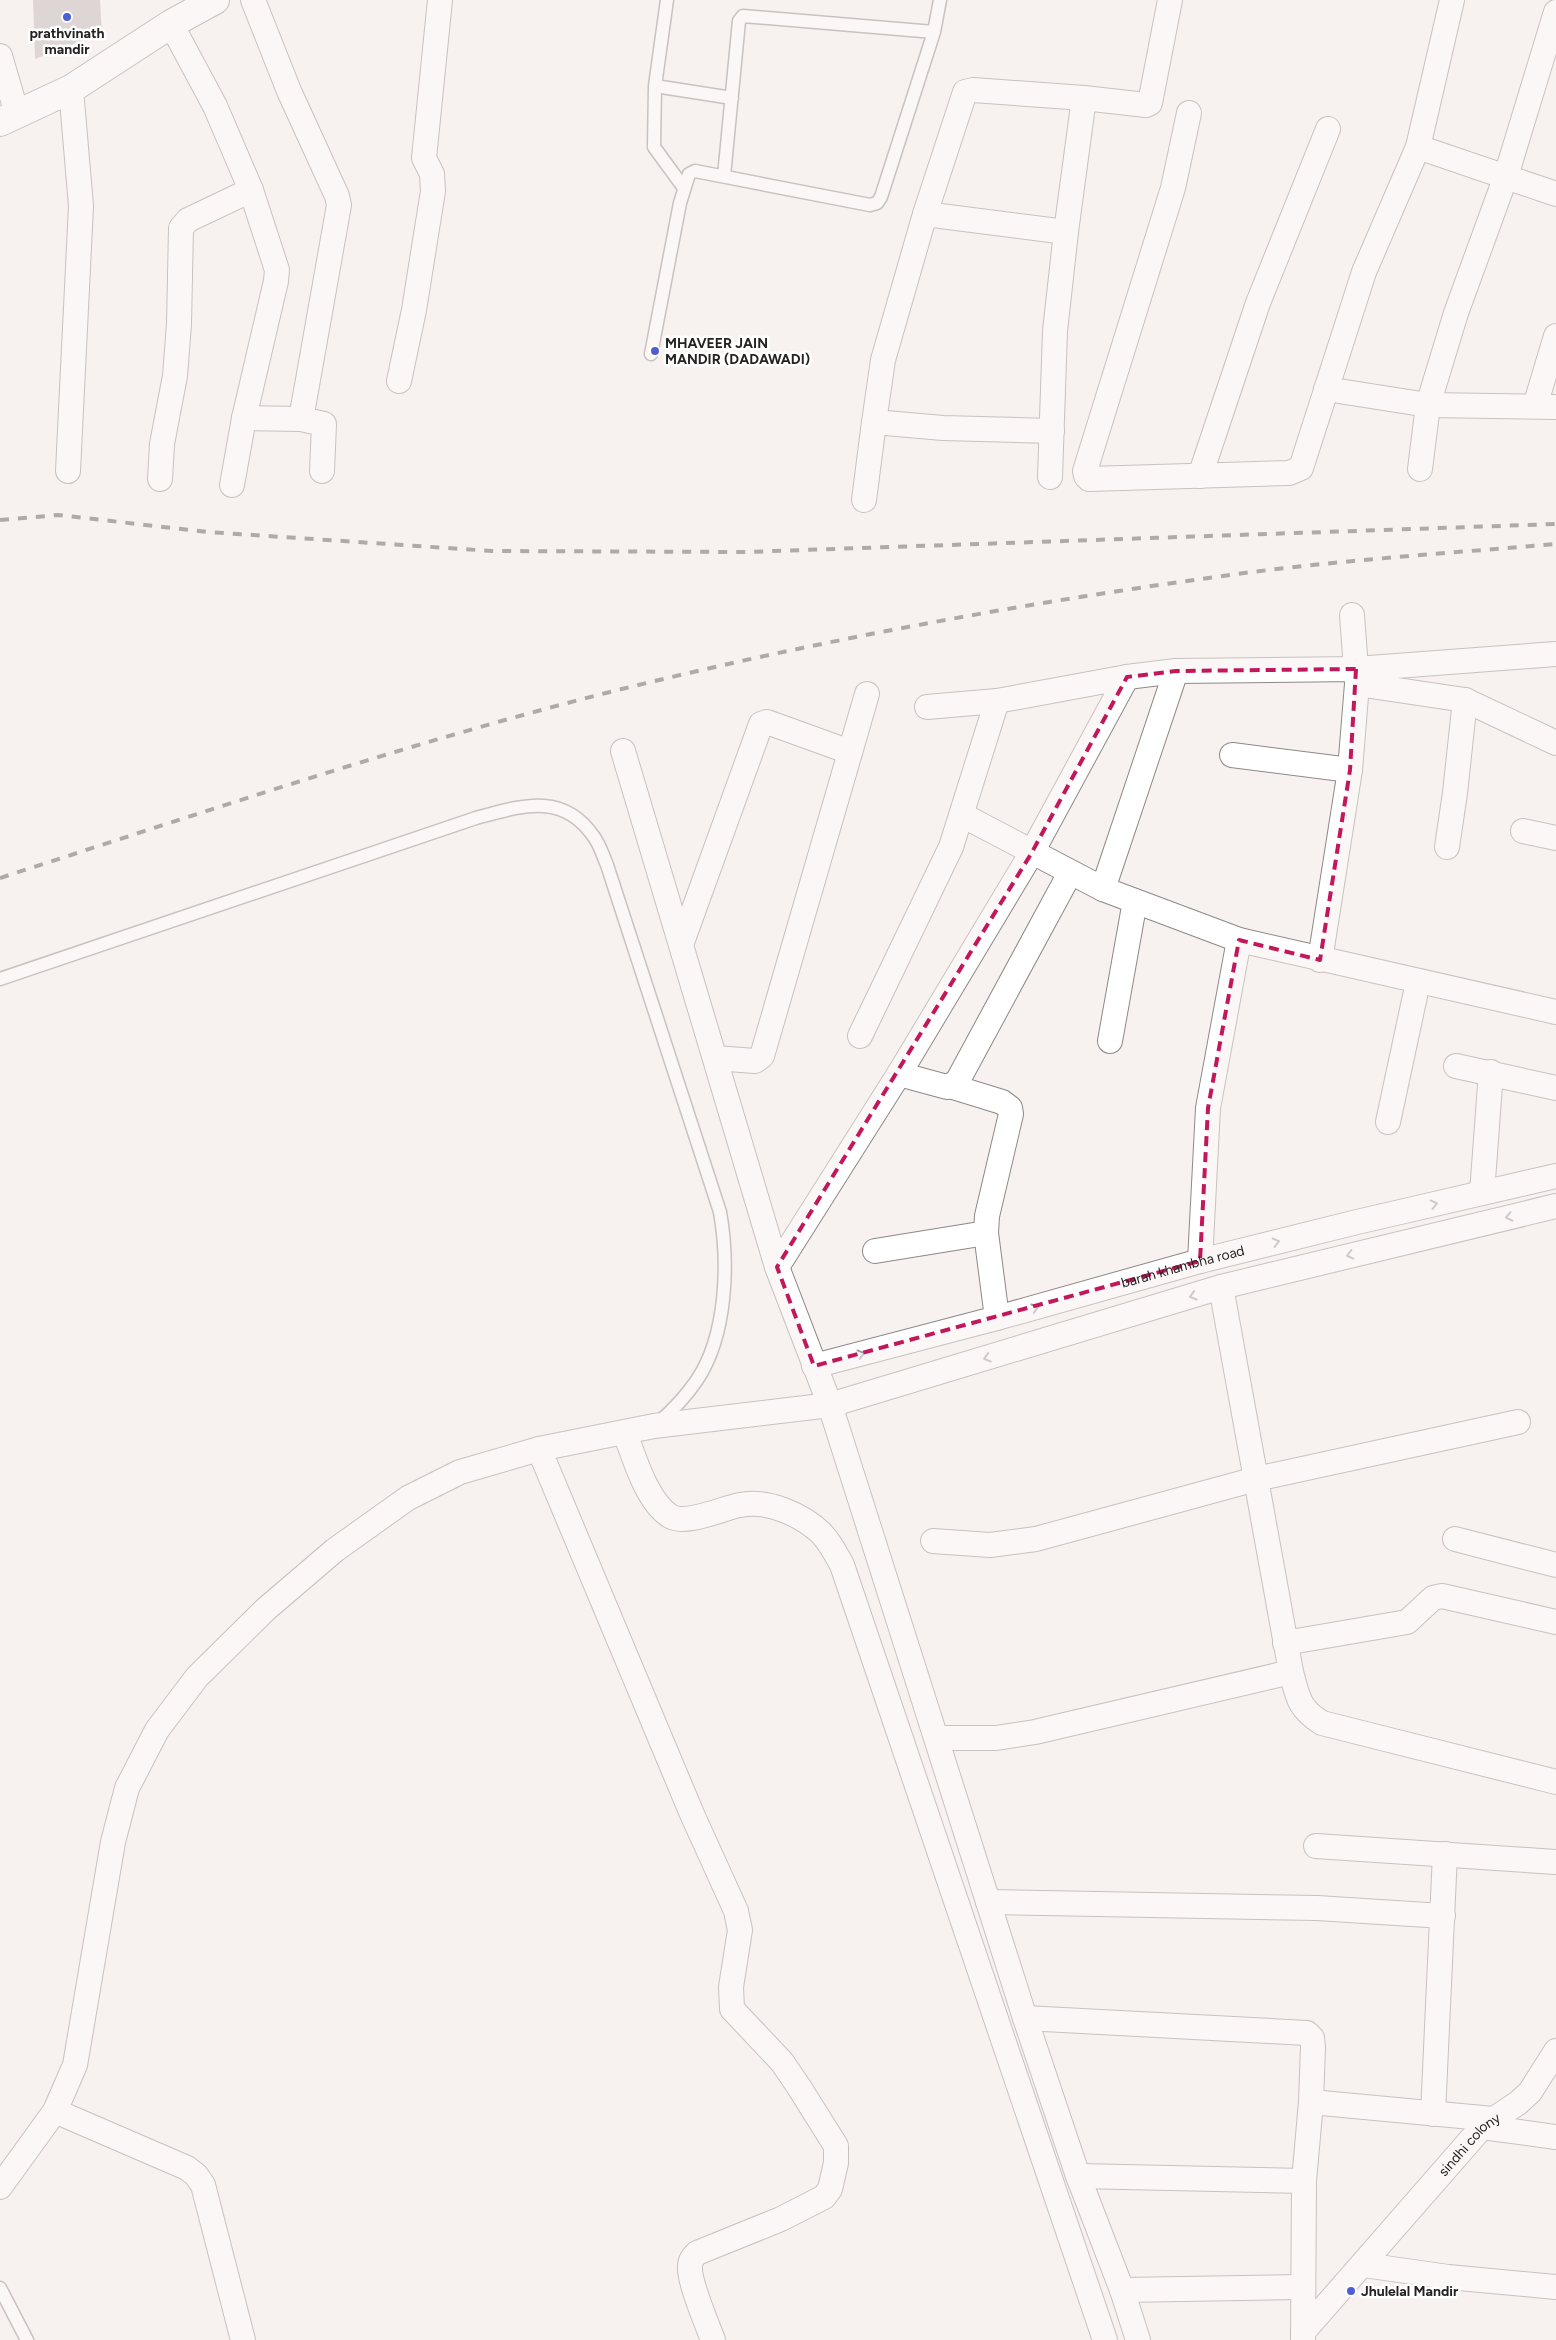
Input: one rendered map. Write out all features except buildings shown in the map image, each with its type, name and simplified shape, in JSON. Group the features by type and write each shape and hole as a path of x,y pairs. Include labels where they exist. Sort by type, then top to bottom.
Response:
{"main road":[{"path":"9,118 70,89 204,3"}],"street":[{"path":"253,0 289,91 337,196 338,205 301,419"},
{"path":"399,381 414,310 433,191 432,174 424,158 440,0"},
{"path":"864,500 883,360 924,214 965,92 973,90 1149,104 1170,0"},
{"path":"1189,113 1173,188 1085,471 1086,476 1089,478 1289,473 1301,468 1364,272 1418,147 1452,0"},
{"path":"1420,469 1428,405 1456,313 1506,176 1556,12"},
{"path":"171,24 215,106 250,190 274,261 276,281 244,418 232,485"},
{"path":"0,56 9,118"},
{"path":"68,472 81,206 70,89"},
{"path":"1050,477 1055,331 1084,98"},
{"path":"1200,476 1258,302 1328,128"},
{"path":"1418,147 1556,194"},
{"path":"160,479 162,444 175,376 179,324 181,228 188,220 250,190"},
{"path":"924,214 1066,232"},
{"path":"1326,389 1428,405 1546,407 1556,336"},
{"path":"244,418 301,419 325,425 322,471"},
{"path":"874,422 943,428 1052,431"},
{"path":"1320,960 1350,770 1356,677 1352,614"},
{"path":"927,707 997,701 1127,677 1176,671 1356,677 1556,654"},
{"path":"1103,890 1176,671"},
{"path":"778,1267 899,1074 1031,854 1127,677"},
{"path":"1356,677 1465,700 1556,743"},
{"path":"715,1058 755,1061 762,1056 867,694"},
{"path":"1447,847 1465,700"},
{"path":"860,1036 952,847 997,701"},
{"path":"681,946 761,724 767,722 850,752"},
{"path":"623,751 778,1267 830,1405 1025,2018 1078,2176 1122,2290 1138,2340"},
{"path":"1232,755 1350,770"},
{"path":"962,815 1031,854 1103,890 1239,940 1320,960 1556,1012"},
{"path":"1523,831 1556,838"},
{"path":"950,1086 957,1082 1070,873"},
{"path":"1110,1041 1135,902"},
{"path":"1200,1261 1208,1108 1239,940"},
{"path":"1388,1122 1418,982"},
{"path":"1456,1066 1491,1072 1556,1088"},
{"path":"1482,1193 1491,1072"},
{"path":"899,1074 950,1086 1002,1102 1010,1108 1011,1114 987,1216 986,1233 998,1318"},
{"name":"barah khambha road","path":"814,1366 998,1318 1200,1261 1556,1176"},
{"path":"0,2187 55,2111 75,2065 113,1842 127,1788 157,1730 197,1677 266,1609 335,1550 408,1498 460,1472 539,1449 654,1426 830,1405 1221,1288 1556,1206"},
{"path":"875,1251 986,1233"},
{"path":"1221,1288 1285,1643 1291,1672 1307,1714 1322,1722 1556,1782"},
{"path":"933,1540 990,1544 1036,1539 1256,1479 1518,1422"},
{"path":"625,1433 644,1480 662,1510 671,1517 681,1519 700,1516 742,1504 769,1506 811,1524 822,1534 842,1565 852,1587 884,1692 990,1994 1071,2243 1105,2340"},
{"path":"539,1449 692,1814 736,1911 740,1930 731,1988 732,2009 782,2062 819,2116 836,2146 834,2172 830,2189 824,2197 781,2219 697,2253 691,2260 692,2280 713,2340"},
{"path":"1455,1538 1556,1565"},
{"path":"1285,1643 1407,1622 1434,1598 1442,1596 1556,1622"},
{"path":"936,1738 996,1738 1035,1732 1291,1672"},
{"path":"1316,1846 1556,1862"},
{"path":"1433,2114 1445,1854"},
{"path":"988,1902 1316,1908 1443,1916"},
{"path":"1025,2018 1307,2033 1312,2038 1311,2102 1304,2181 1303,2336"},
{"name":"sindhi colony","path":"1303,2336 1488,2123 1518,2103 1530,2092 1556,2051"},
{"path":"1311,2102 1433,2114 1556,2137"},
{"path":"55,2111 187,2168 196,2175 203,2186 243,2340"},
{"path":"1078,2176 1304,2181"},
{"path":"1364,2265 1448,2277 1556,2287"},
{"path":"1122,2290 1302,2287"}],"lane":[{"path":"667,0 655,86 654,147 684,188"},
{"path":"651,354 686,177 695,171 870,205 877,203 881,196 934,32 940,0"},
{"path":"724,176 739,21 743,16 934,32"},
{"path":"655,86 732,98"},
{"path":"0,979 476,818 524,805 545,805 563,810 581,821 595,838 607,865 720,1212 725,1239 725,1270 717,1335 698,1379 670,1413 654,1426"},
{"path":"0,2288 27,2340"}],"highlighted area":[{"path":"1356,669 1350,770 1320,960 1239,940 1208,1108 1200,1261 814,1366 777,1267 1031,854 1127,677 1176,671"}],"railway":[{"path":"0,520 58,515 208,532 492,551 746,552 1556,524"},
{"path":"0,878 298,782 522,715 756,658 996,611 1156,585 1316,565 1556,544"}],"place":[{"name":"prathvinath mandir","path":"67,17"},
{"name":"MHAVEER JAIN MANDIR (DADAWADI)","path":"655,351"},
{"name":"Jhulelal Mandir","path":"1351,2291"}]}
